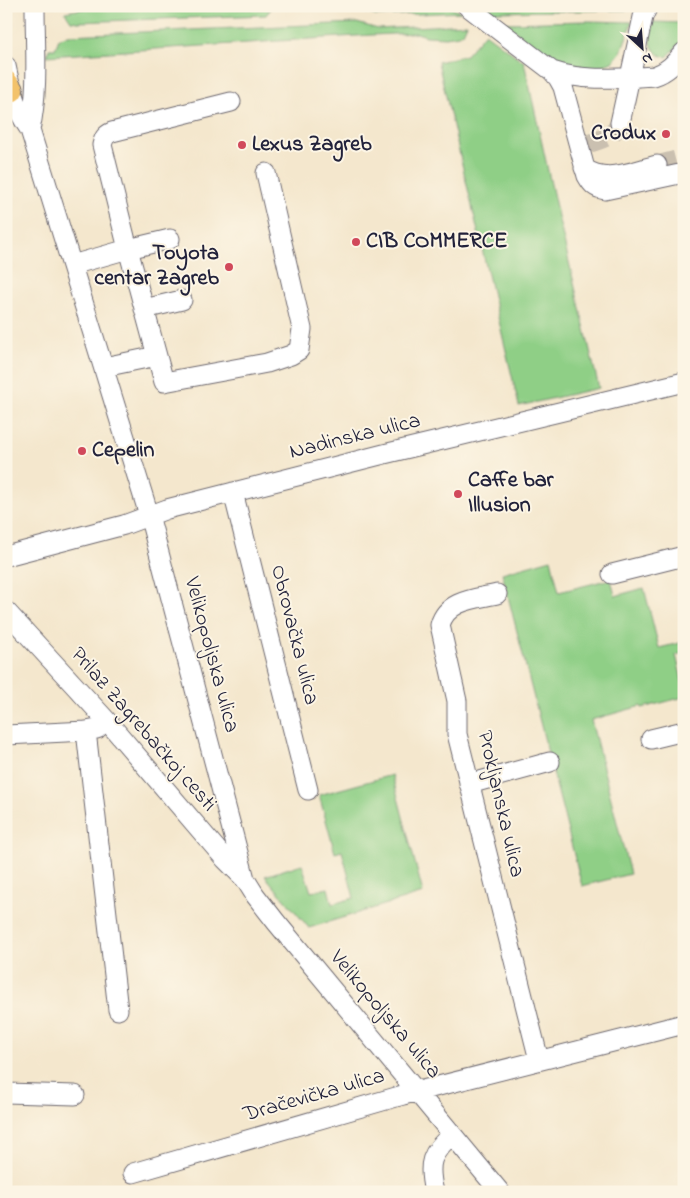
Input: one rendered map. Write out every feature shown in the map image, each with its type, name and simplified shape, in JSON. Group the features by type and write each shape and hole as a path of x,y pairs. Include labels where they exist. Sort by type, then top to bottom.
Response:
{"street":[{"name":"Velikopoljska ulica","path":"30,130 36,90 35,6"},
{"path":"467,6 552,71 563,87 583,145 586,176 598,189 605,190 684,173"},
{"path":"620,123 643,18 648,6"},
{"path":"552,71 576,77 630,77 662,73 681,62"},
{"name":"Velikopoljska ulica","path":"6,66 8,86 22,118 30,130 149,515 245,879 254,895 500,1192"},
{"path":"231,102 112,132 106,134 103,138 102,145 164,382 266,362 291,355 299,350 302,329 266,173"},
{"path":"584,168 592,174 610,176 657,165"},
{"path":"72,265 170,239"},
{"path":"144,309 182,300"},
{"path":"104,367 157,356"},
{"name":"Nadinska ulica","path":"6,556 124,525 167,509 384,454 684,382"},
{"name":"Obrovačka ulica","path":"234,492 308,790"},
{"path":"612,574 684,556"},
{"name":"Prokljanska ulica","path":"497,594 457,604 450,608 443,616 440,625 457,701 456,734 539,1060"},
{"name":"Prilaz Zagrebačkoj cesti","path":"6,611 108,722 225,859 245,879"},
{"path":"6,735 86,732 95,730 108,722"},
{"path":"651,739 684,730"},
{"name":"Prilaz Zagrebačkoj cesti","path":"86,732 118,1010"},
{"path":"469,784 550,762"},
{"name":"Dračevička ulica","path":"133,1173 417,1091 684,1024"},
{"path":"6,1093 75,1095"},
{"path":"434,1192 430,1165 436,1150 452,1134"}],"green space":[{"path":"135,6 271,9 266,15 78,22 71,21 65,12"},
{"path":"356,6 445,6 462,12 377,16 357,10"},
{"path":"484,6 636,6 635,10 491,12"},
{"path":"632,22 621,52 612,62 597,68 577,70 560,66 505,23"},
{"path":"653,22 684,23 684,39 667,57 657,53 651,44"},
{"path":"357,23 378,29 467,24 463,33 446,37 426,36 417,33 372,35 47,56 49,49 55,49 59,39 68,35"},
{"path":"485,33 524,62 599,388 519,406 438,62 466,55"},
{"path":"551,559 559,592 611,579 615,596 644,588 659,648 684,642 684,653 676,655 684,697 642,708 641,706 591,720 630,874 582,886 502,573"},
{"path":"392,775 423,893 309,928 265,876 302,864 311,892 328,888 332,904 354,898 342,851 335,853 319,795"}],"tunnel":[{"path":"587,144 610,135 620,123"},
{"path":"657,165 684,158"}],"place":[{"name":"Crodux","path":"666,134"},
{"name":"Lexus Zagreb","path":"242,145"},
{"name":"CIB COMMERCE","path":"356,242"},
{"name":"Toyota centar Zagreb","path":"229,267"},
{"name":"Cepelin","path":"82,451"},
{"name":"Caffe bar Illusion","path":"458,494"}]}
